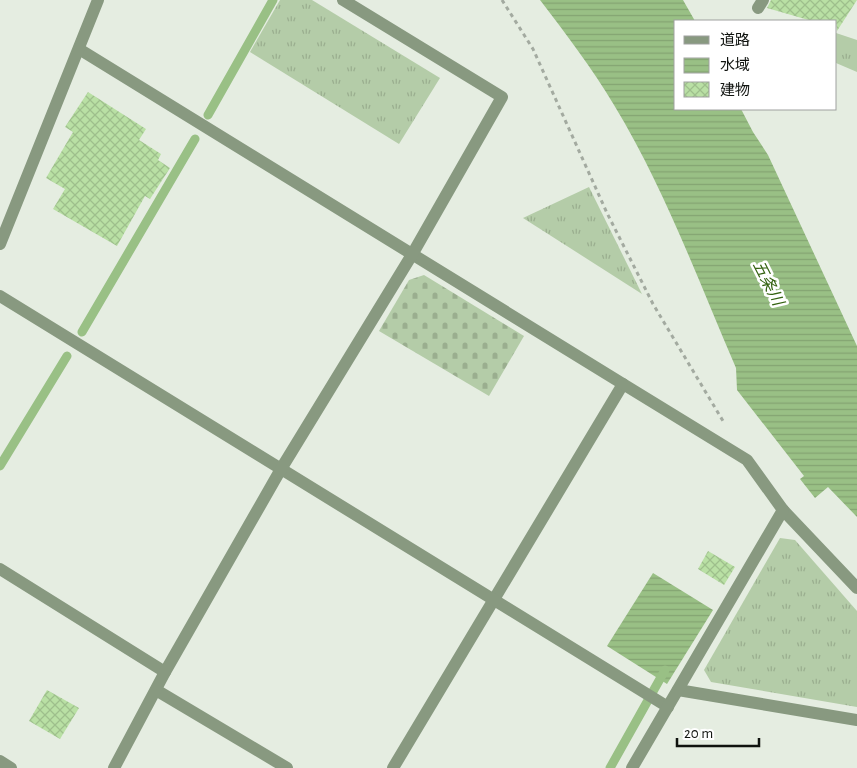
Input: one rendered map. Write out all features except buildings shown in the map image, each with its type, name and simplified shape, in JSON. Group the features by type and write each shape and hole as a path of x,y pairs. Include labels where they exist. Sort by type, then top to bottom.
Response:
{"street":[{"path":"0,244 98,0"},
{"path":"114,768 281,469 412,254 502,97 343,0"},
{"path":"79,50 747,460 783,510 857,588"},
{"path":"0,296 668,707"},
{"path":"393,768 623,384"},
{"path":"632,768 783,510"},
{"path":"0,569 166,672"},
{"path":"156,690 286,768"},
{"path":"678,690 857,720"},
{"path":"0,761 11,768"}],"path":[{"path":"502,0 533,49 607,213 653,304 727,427"}],"green space":[{"path":"280,0 312,0 440,78 399,144 250,52"},
{"path":"837,33 857,40 857,72 837,63"},
{"path":"589,187 642,294 523,218"},
{"path":"424,275 524,336 489,396 379,331 409,280"},
{"path":"780,538 795,540 857,611 857,707 711,682 704,670"}],"water":[{"name":"五条川","path":"540,0 683,0 694,20 674,20 674,110 742,110 768,155 857,346 857,517 828,487 815,498 800,479 804,476 737,390 736,368 665,201 632,136 606,91 579,51"},
{"path":"653,573 713,610 667,684 607,646"}],"waterway":[{"path":"208,115 273,0"},
{"path":"82,332 195,139"},
{"path":"0,466 67,356"},
{"path":"610,768 665,670"}]}
